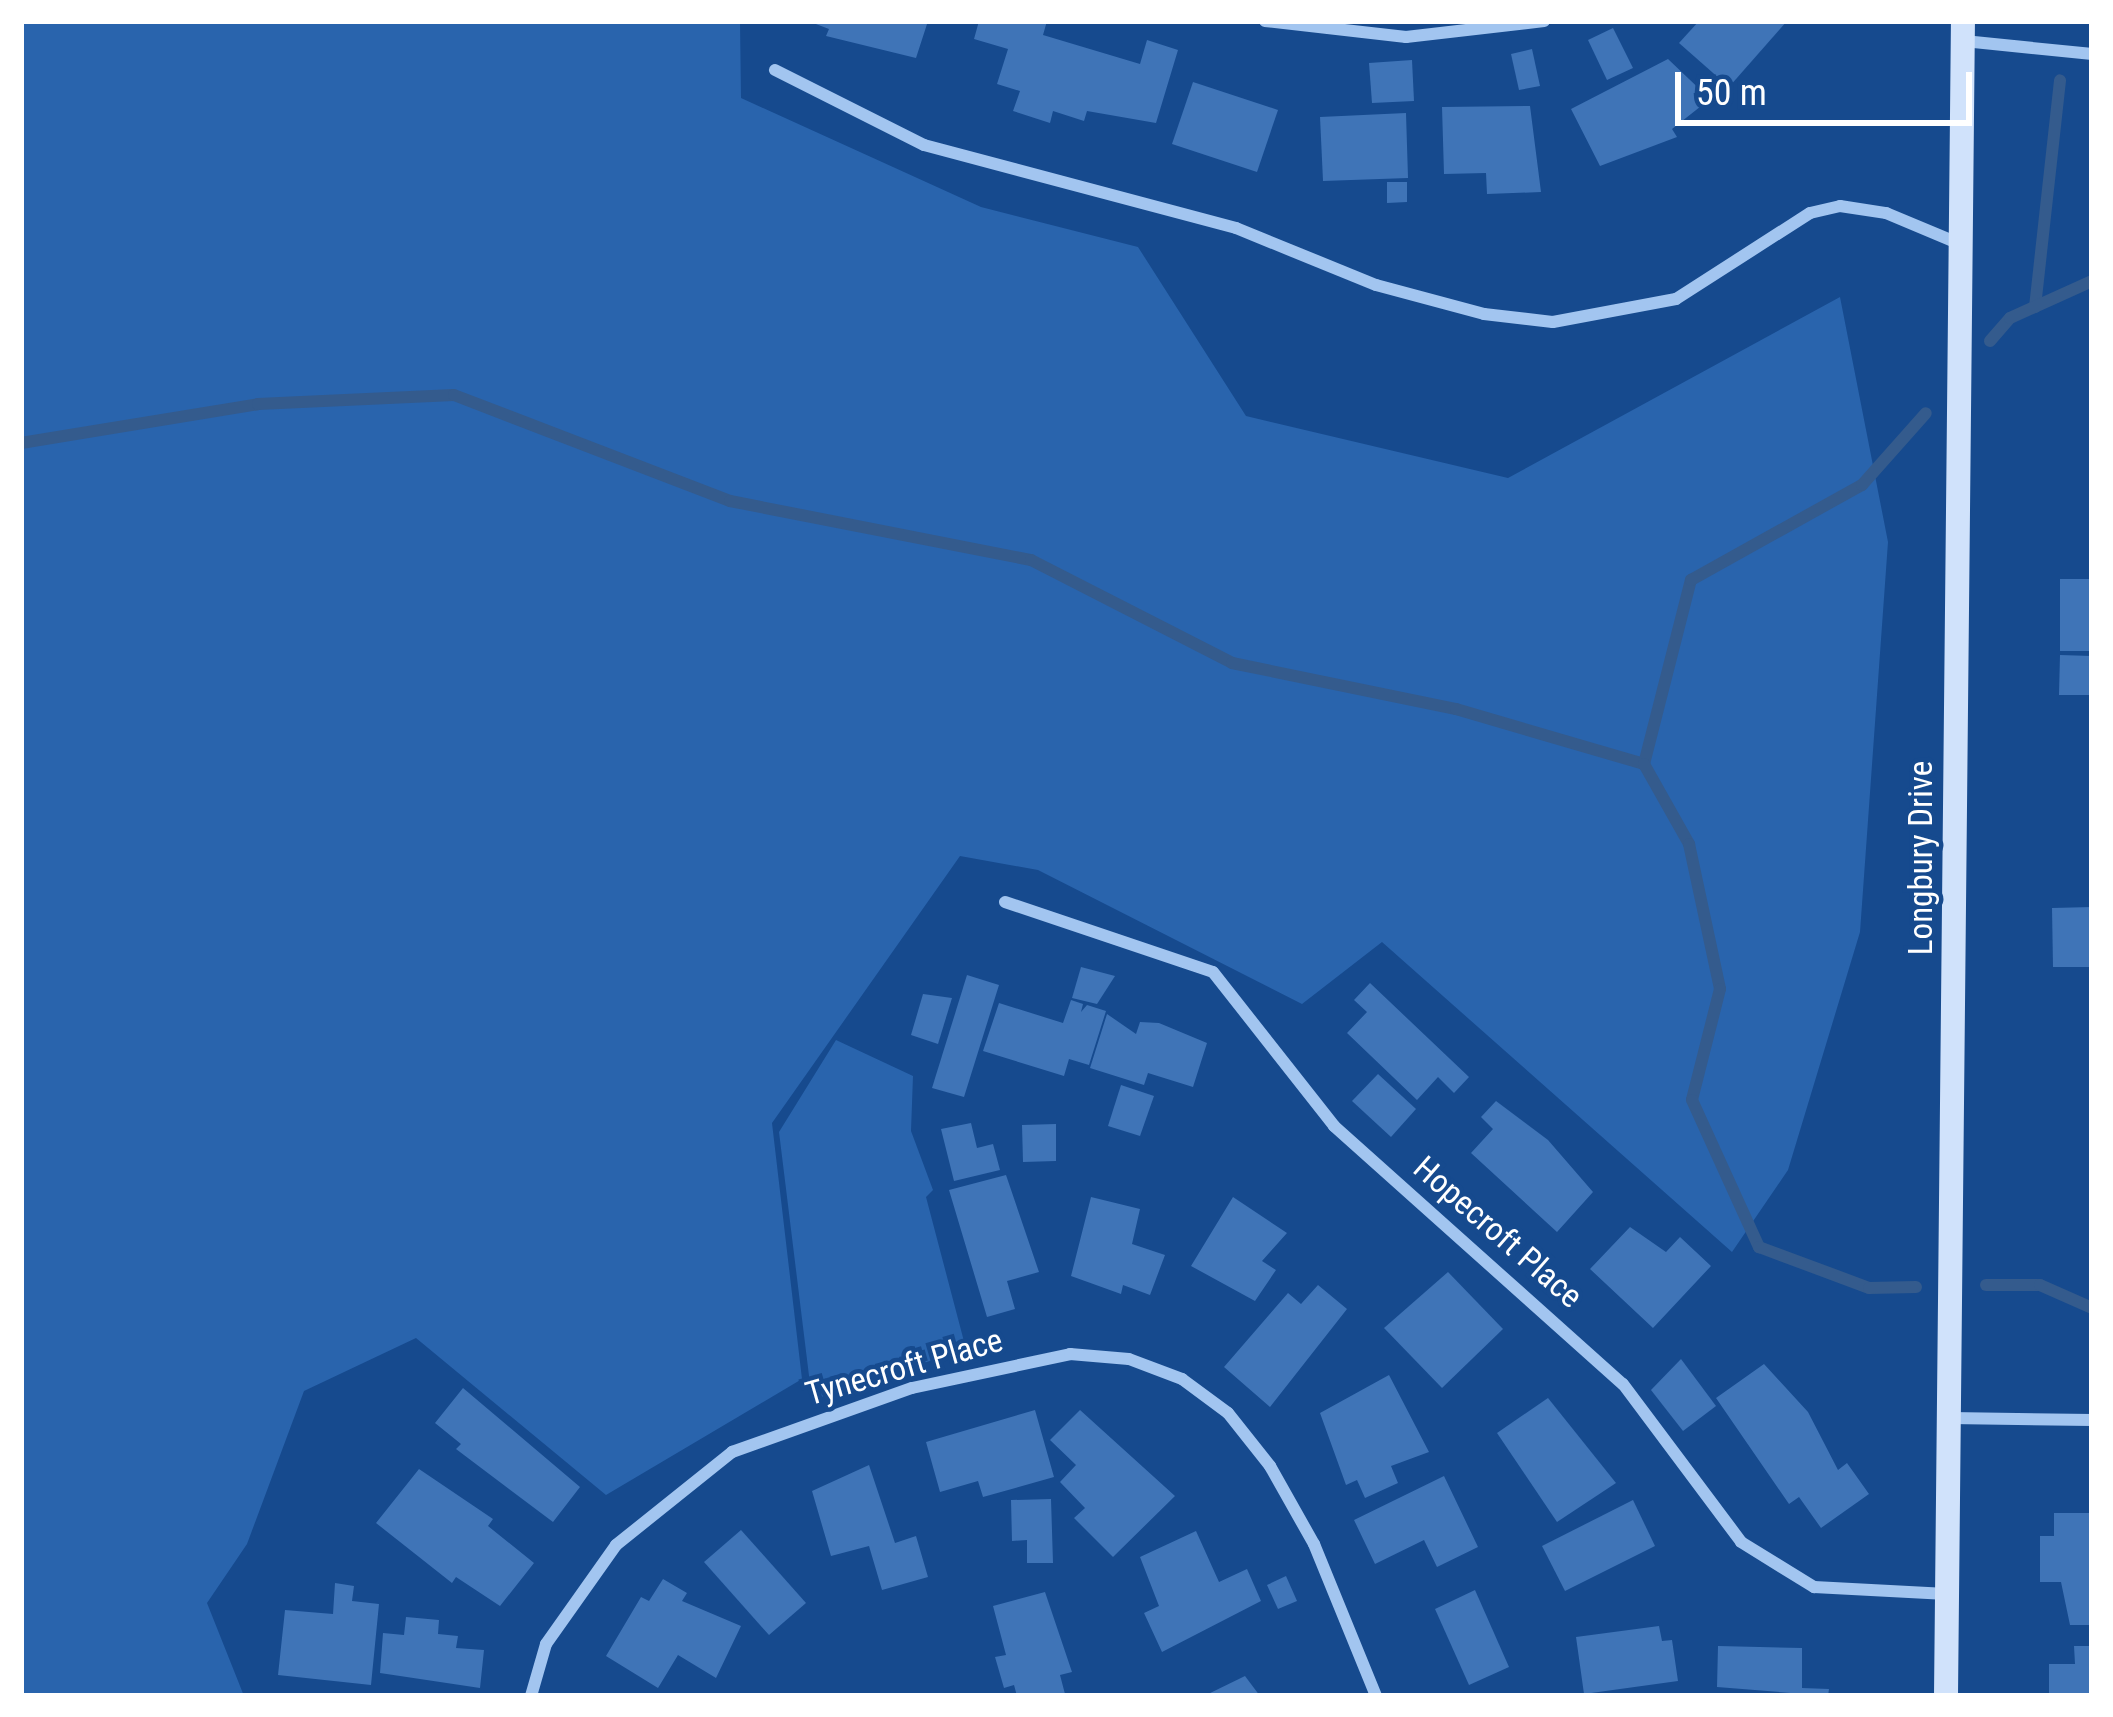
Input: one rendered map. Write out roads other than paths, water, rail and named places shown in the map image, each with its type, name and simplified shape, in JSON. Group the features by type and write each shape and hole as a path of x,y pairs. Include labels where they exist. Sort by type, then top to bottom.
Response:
{"street":[{"path":"1265,21 1406,37 1544,21"},
{"path":"1963,31 2092,54"},
{"name":"Longbury Drive","path":"1946,1696 1963,31"},
{"path":"775,70 924,145 1236,228 1376,284 1484,314 1553,322 1676,299 1810,213 1840,206 1886,213 1960,244"},
{"name":"Hopecroft Place","path":"1005,902 1213,972 1334,1126 1623,1384 1741,1542 1814,1587 1947,1594"},
{"name":"Tynecroft Place","path":"531,1696 545,1644 616,1545 732,1452 949,1377 1070,1354 1129,1359 1182,1379 1228,1413 1270,1466 1314,1544 1376,1696"},
{"path":"1950,1418 2092,1420"}],"waterway":[{"path":"2035,307 2060,80"},
{"path":"1990,341 2010,318 2092,281"},
{"path":"21,443 258,404 454,395 730,501 1031,560 1232,663 1456,709 1644,764 1691,580 1862,485 1926,413"},
{"path":"1644,764 1689,844 1720,989 1692,1100 1759,1247 1869,1288 1916,1287"},
{"path":"1986,1285 2040,1285 2092,1308"}]}
